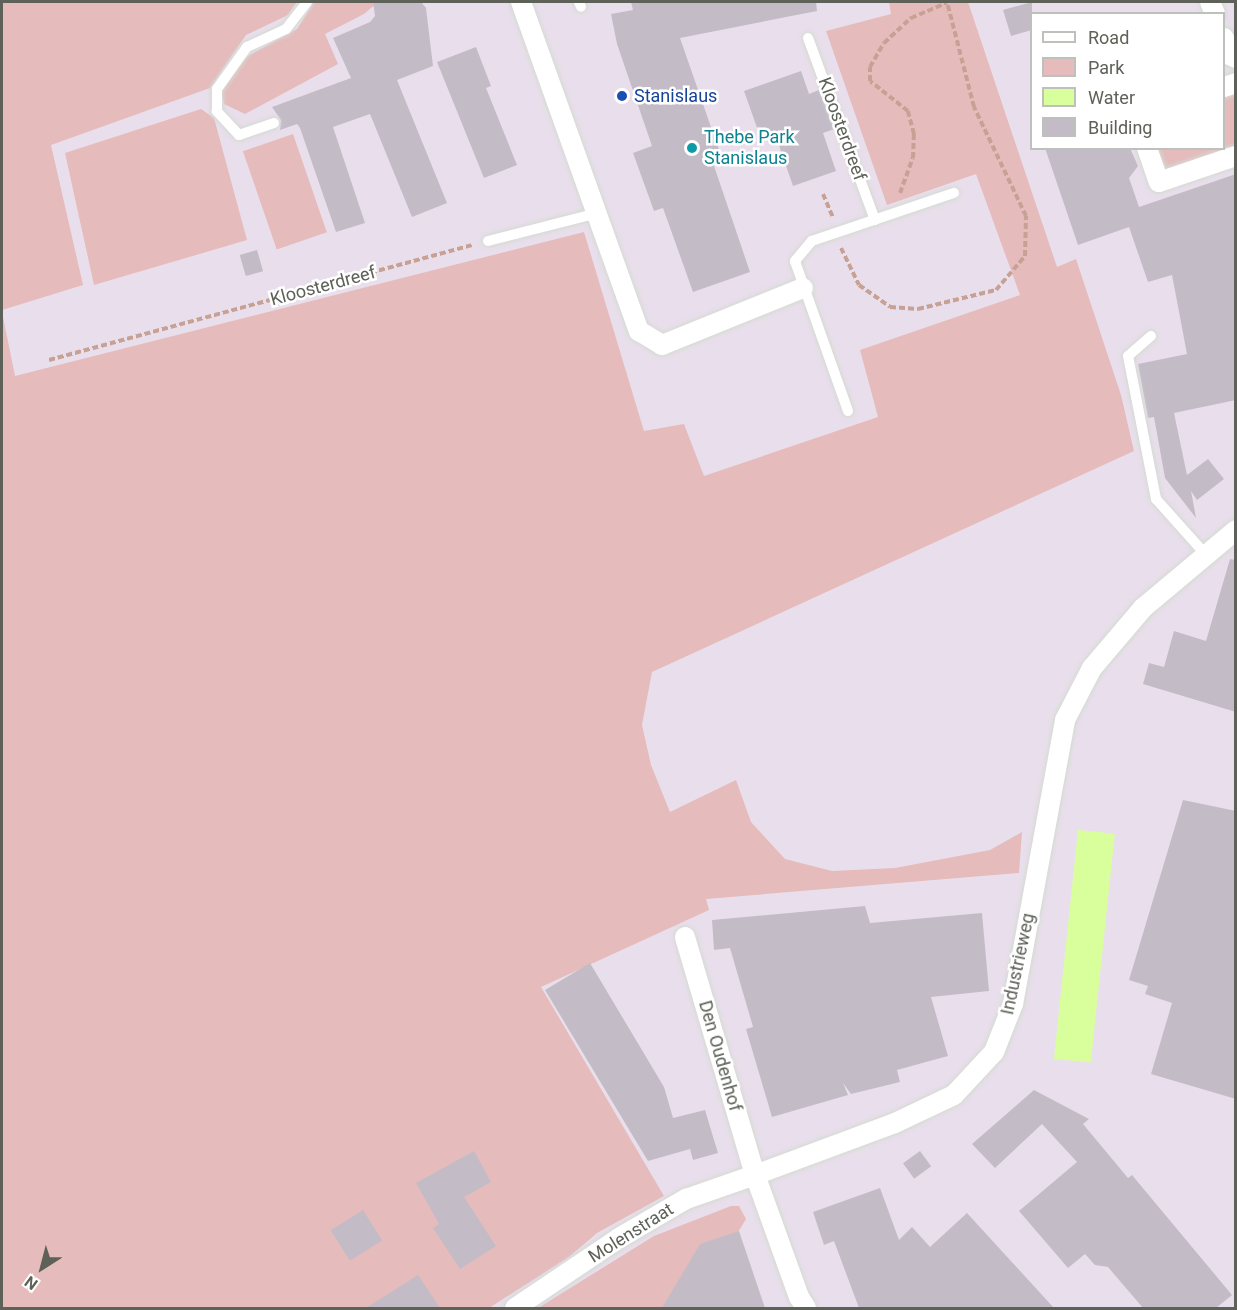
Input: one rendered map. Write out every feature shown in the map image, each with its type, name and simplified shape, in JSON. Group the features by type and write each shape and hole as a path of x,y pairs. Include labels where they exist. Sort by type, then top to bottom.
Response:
{"street":[{"path":"521,2 639,331 662,345 803,288"},
{"path":"1225,41 1230,55 1236,58"},
{"path":"1148,150 1160,182 1236,156"},
{"name":"Industrieweg","path":"755,1175 895,1124 954,1095 994,1052 1013,1004 1065,720 1092,669 1143,608 1236,530"},
{"name":"Den Oudenhof","path":"685,937 755,1175"},
{"path":"755,1175 799,1297 806,1308"},
{"name":"Molenstraat","path":"515,1308 620,1238 686,1199 755,1175"}],"lane":[{"path":"274,123 238,135 217,111 217,89 247,47 286,29 308,2"},
{"name":"Kloosterdreef","path":"808,38 879,218"},
{"path":"848,411 795,261 812,241 954,193"},
{"path":"488,241 598,213"},
{"path":"1150,336 1128,356 1156,499 1206,555"}],"path":[{"path":"879,218 902,190 914,158 914,134 908,111 870,81 870,67 884,43 911,18 947,3"},
{"name":"Kloosterdreef","path":"49,360 488,241"}],"green space":[{"path":"2,2 297,2 288,15 246,35 210,88 51,145 83,285 2,310"},
{"path":"314,2 378,2 364,14 325,34 338,64 245,114 224,104 221,90 246,57 297,29"},
{"path":"889,2 968,2 1057,267 1076,259 1121,395 1134,451 652,672 642,725 651,765 670,812 736,780 751,822 785,859 832,871 895,868 990,850 1022,832 1019,873 706,899 709,910 541,987 664,1196 597,1233 569,1257 489,1308 2,1308 2,312 15,376 584,232 644,431 684,424 704,476 878,417 860,350 1020,295 976,174 887,205 826,31 891,14"},
{"path":"1235,91 1235,151 1168,174 1157,150 1225,150 1225,95"},
{"path":"201,109 214,118 247,240 94,285 65,153"},
{"path":"293,134 327,232 277,250 243,151"},
{"path":"731,1206 739,1206 746,1219 700,1295 680,1282 663,1308 538,1308 654,1236"}],"water":[{"path":"1078,830 1115,834 1091,1063 1054,1059"}],"building":[{"path":"373,2 421,2 426,8 433,66 397,80 447,203 412,217 370,114 333,127 365,223 336,232 300,128 297,124 280,130 281,120 272,107 351,78 333,38 370,22 375,16"},
{"name":"Thebe Park Stanislaus","path":"631,2 816,2 817,11 680,38 720,153 711,157 750,272 693,292 663,208 654,211 633,153 652,146 617,44 611,14 633,10"},
{"path":"1032,2 1030,31 1011,36 1003,10"},
{"path":"476,47 491,86 486,88 517,165 484,178 437,62"},
{"path":"801,71 809,94 819,90 834,129 823,133 836,171 793,186 775,134 761,139 744,91"},
{"path":"1046,150 1131,150 1138,166 1129,178 1139,207 1236,174 1236,400 1174,413 1187,475 1208,459 1224,479 1197,500 1191,491 1196,518 1165,478 1154,417 1148,418 1138,364 1187,354 1172,275 1148,282 1129,227 1078,245"},
{"path":"257,250 263,271 246,276 240,255"},
{"path":"1230,559 1236,560 1236,712 1143,684 1149,663 1164,667 1174,631 1206,641"},
{"path":"1183,800 1236,811 1236,1099 1151,1074 1172,1003 1145,994 1148,986 1129,980"},
{"path":"865,906 870,923 982,913 989,991 931,997 948,1056 897,1070 900,1082 851,1094 843,1083 848,1095 772,1117 746,1029 753,1027 730,948 714,950 712,920"},
{"path":"590,963 664,1087 673,1118 705,1110 718,1153 693,1160 690,1149 648,1161 545,990"},
{"path":"1034,1090 1089,1119 1083,1124 1128,1178 1132,1175 1232,1295 1216,1308 1143,1308 1108,1267 1095,1265 1085,1254 1068,1268 1019,1211 1077,1162 1042,1124 995,1168 972,1144"},
{"path":"474,1151 491,1182 464,1197 496,1246 460,1269 433,1228 439,1224 416,1183"},
{"path":"920,1151 931,1166 914,1179 903,1163"},
{"path":"880,1188 899,1240 912,1227 930,1247 967,1213 1054,1308 859,1308 834,1241 824,1245 813,1212"},
{"path":"363,1210 382,1241 350,1261 331,1230"},
{"path":"739,1231 765,1308 662,1308 700,1244"},
{"path":"418,1275 440,1308 366,1308"}],"place":[{"name":"Stanislaus","path":"622,96"},
{"name":"Thebe Park Stanislaus","path":"692,148"}]}
